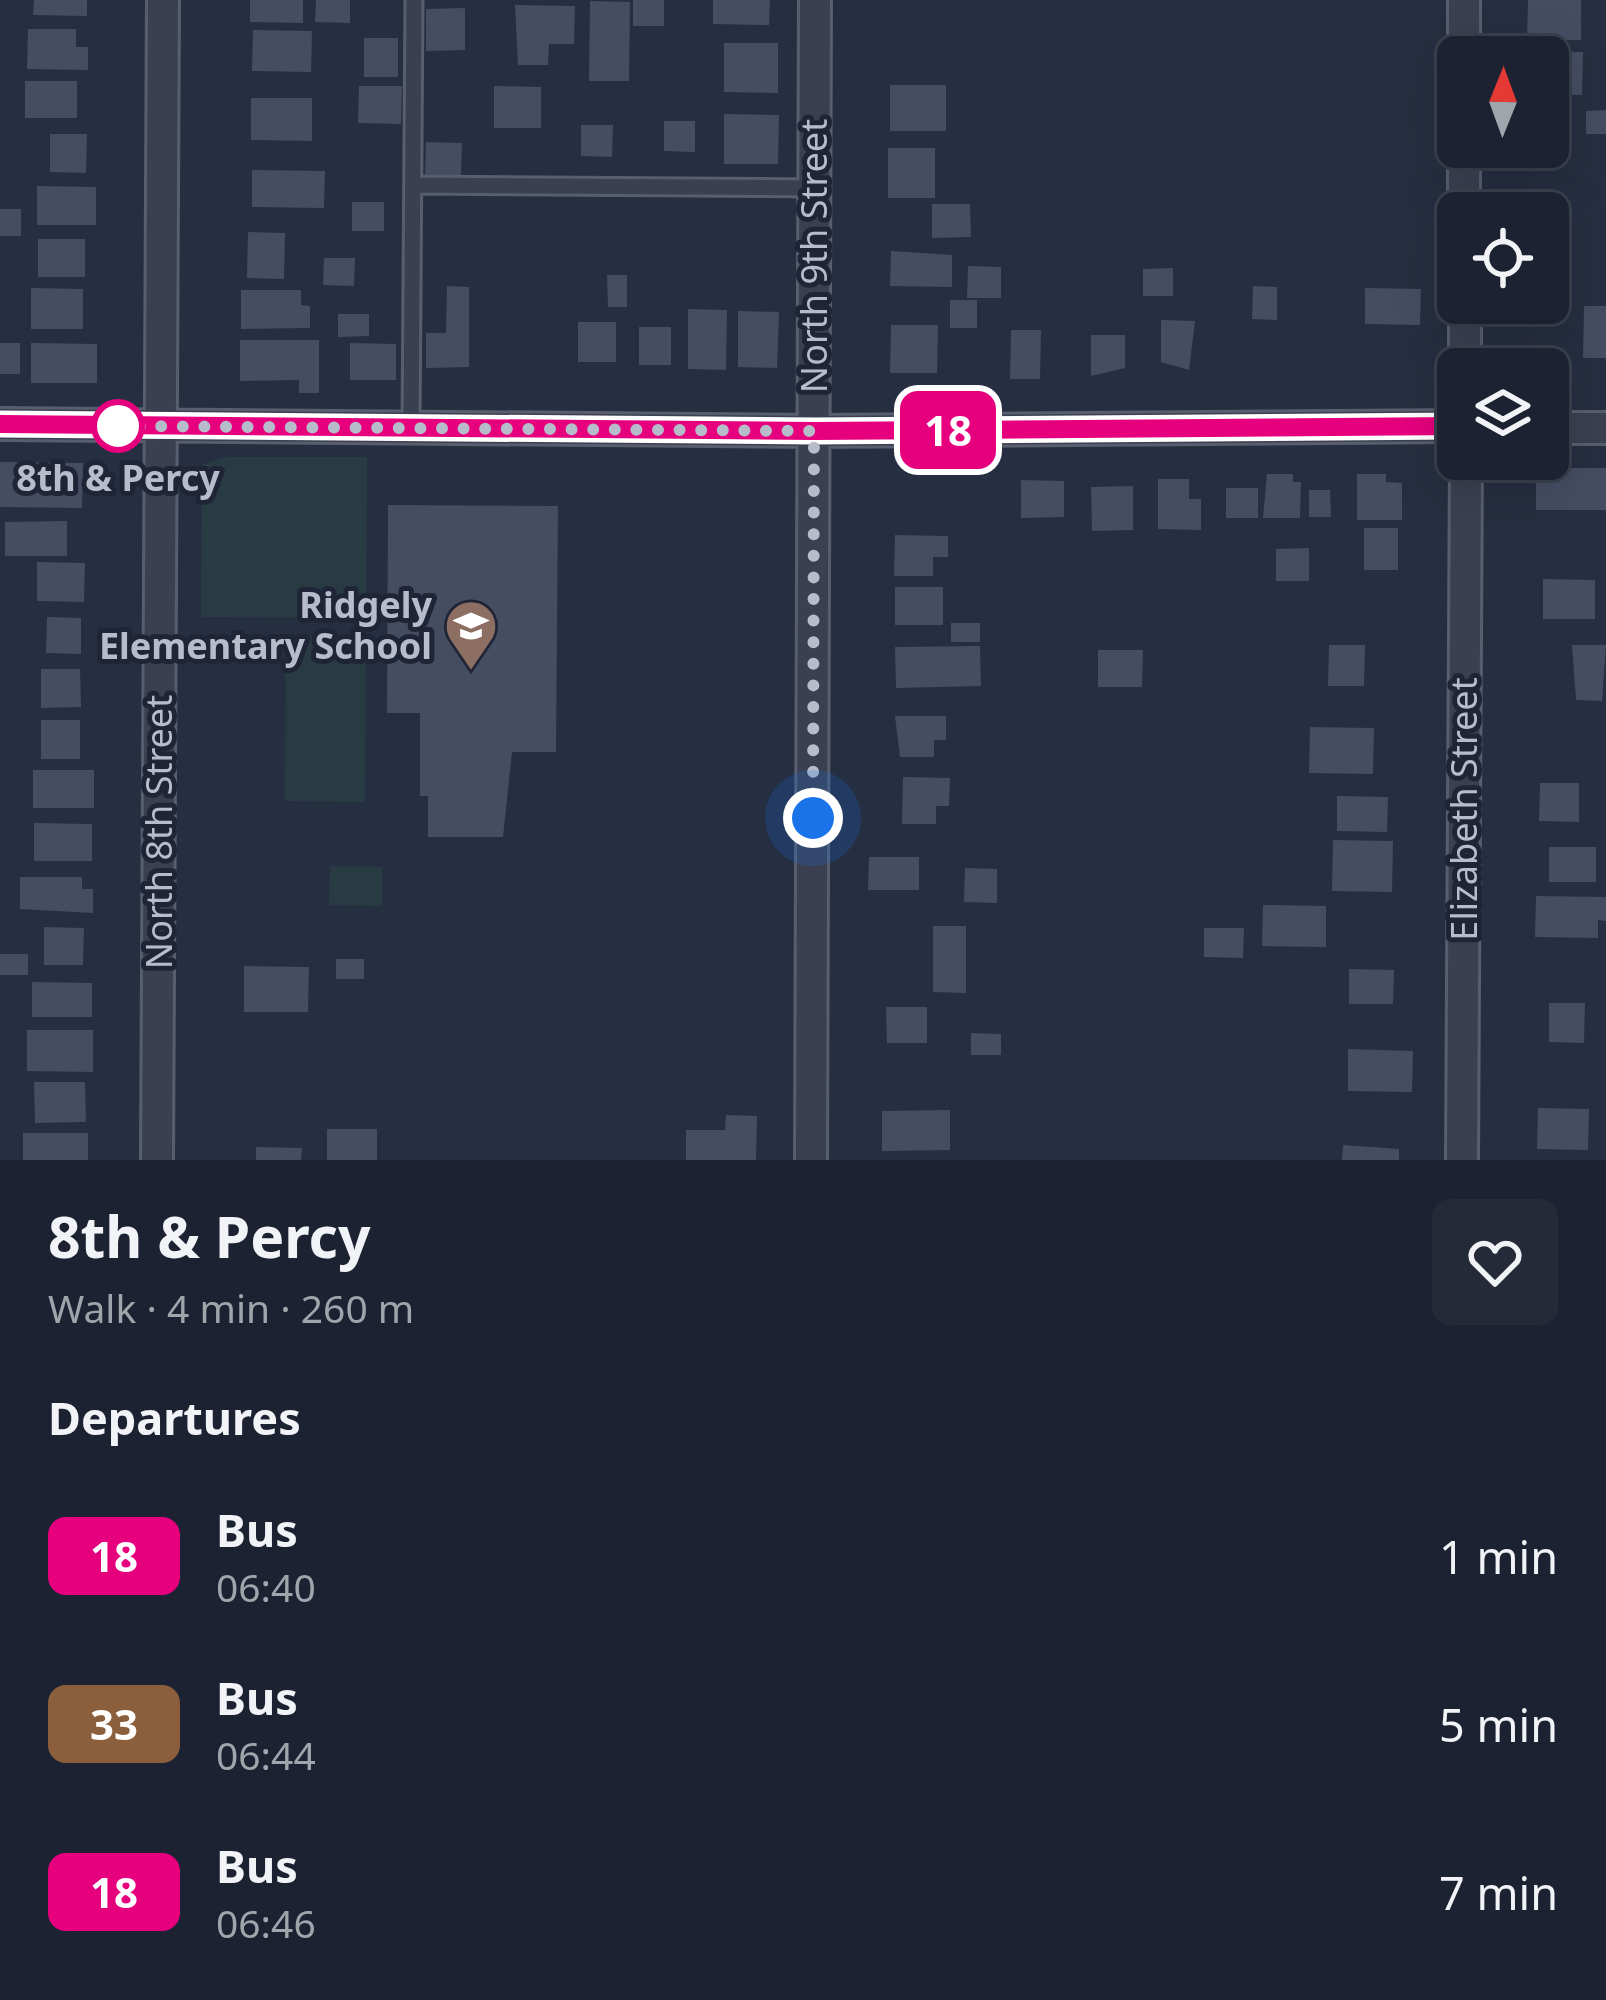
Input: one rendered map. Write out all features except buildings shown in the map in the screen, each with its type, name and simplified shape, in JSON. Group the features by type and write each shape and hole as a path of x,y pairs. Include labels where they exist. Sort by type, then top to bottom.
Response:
{"street":[{"name":"North 8th Street","path":"157,1160 164,0"},
{"name":"North 9th Street","path":"812,1160 815,0"},
{"path":"1464,0 1464,36"},
{"path":"0,424 814,431 1437,426"},
{"path":"1569,428 1606,428"},
{"name":"Elizabeth Street","path":"1462,1160 1466,480"}],"lane":[{"path":"411,430 414,0"},
{"path":"413,185 815,188"}],"shaded area":[{"path":"226,457 367,457 366,618 201,617 202,465"},
{"path":"286,637 366,638 365,802 285,801"},
{"path":"330,866 382,867 382,906 329,905"}],"bus line":[{"name":"18","path":"0,424 814,431 1437,426"}],"place":[{"name":"8th & Percy","path":"118,426"},
{"name":"Ridgely Elementary School","path":"471,672"}],"route":[{"path":"118,426 114,426 814,431 813,818"}]}
